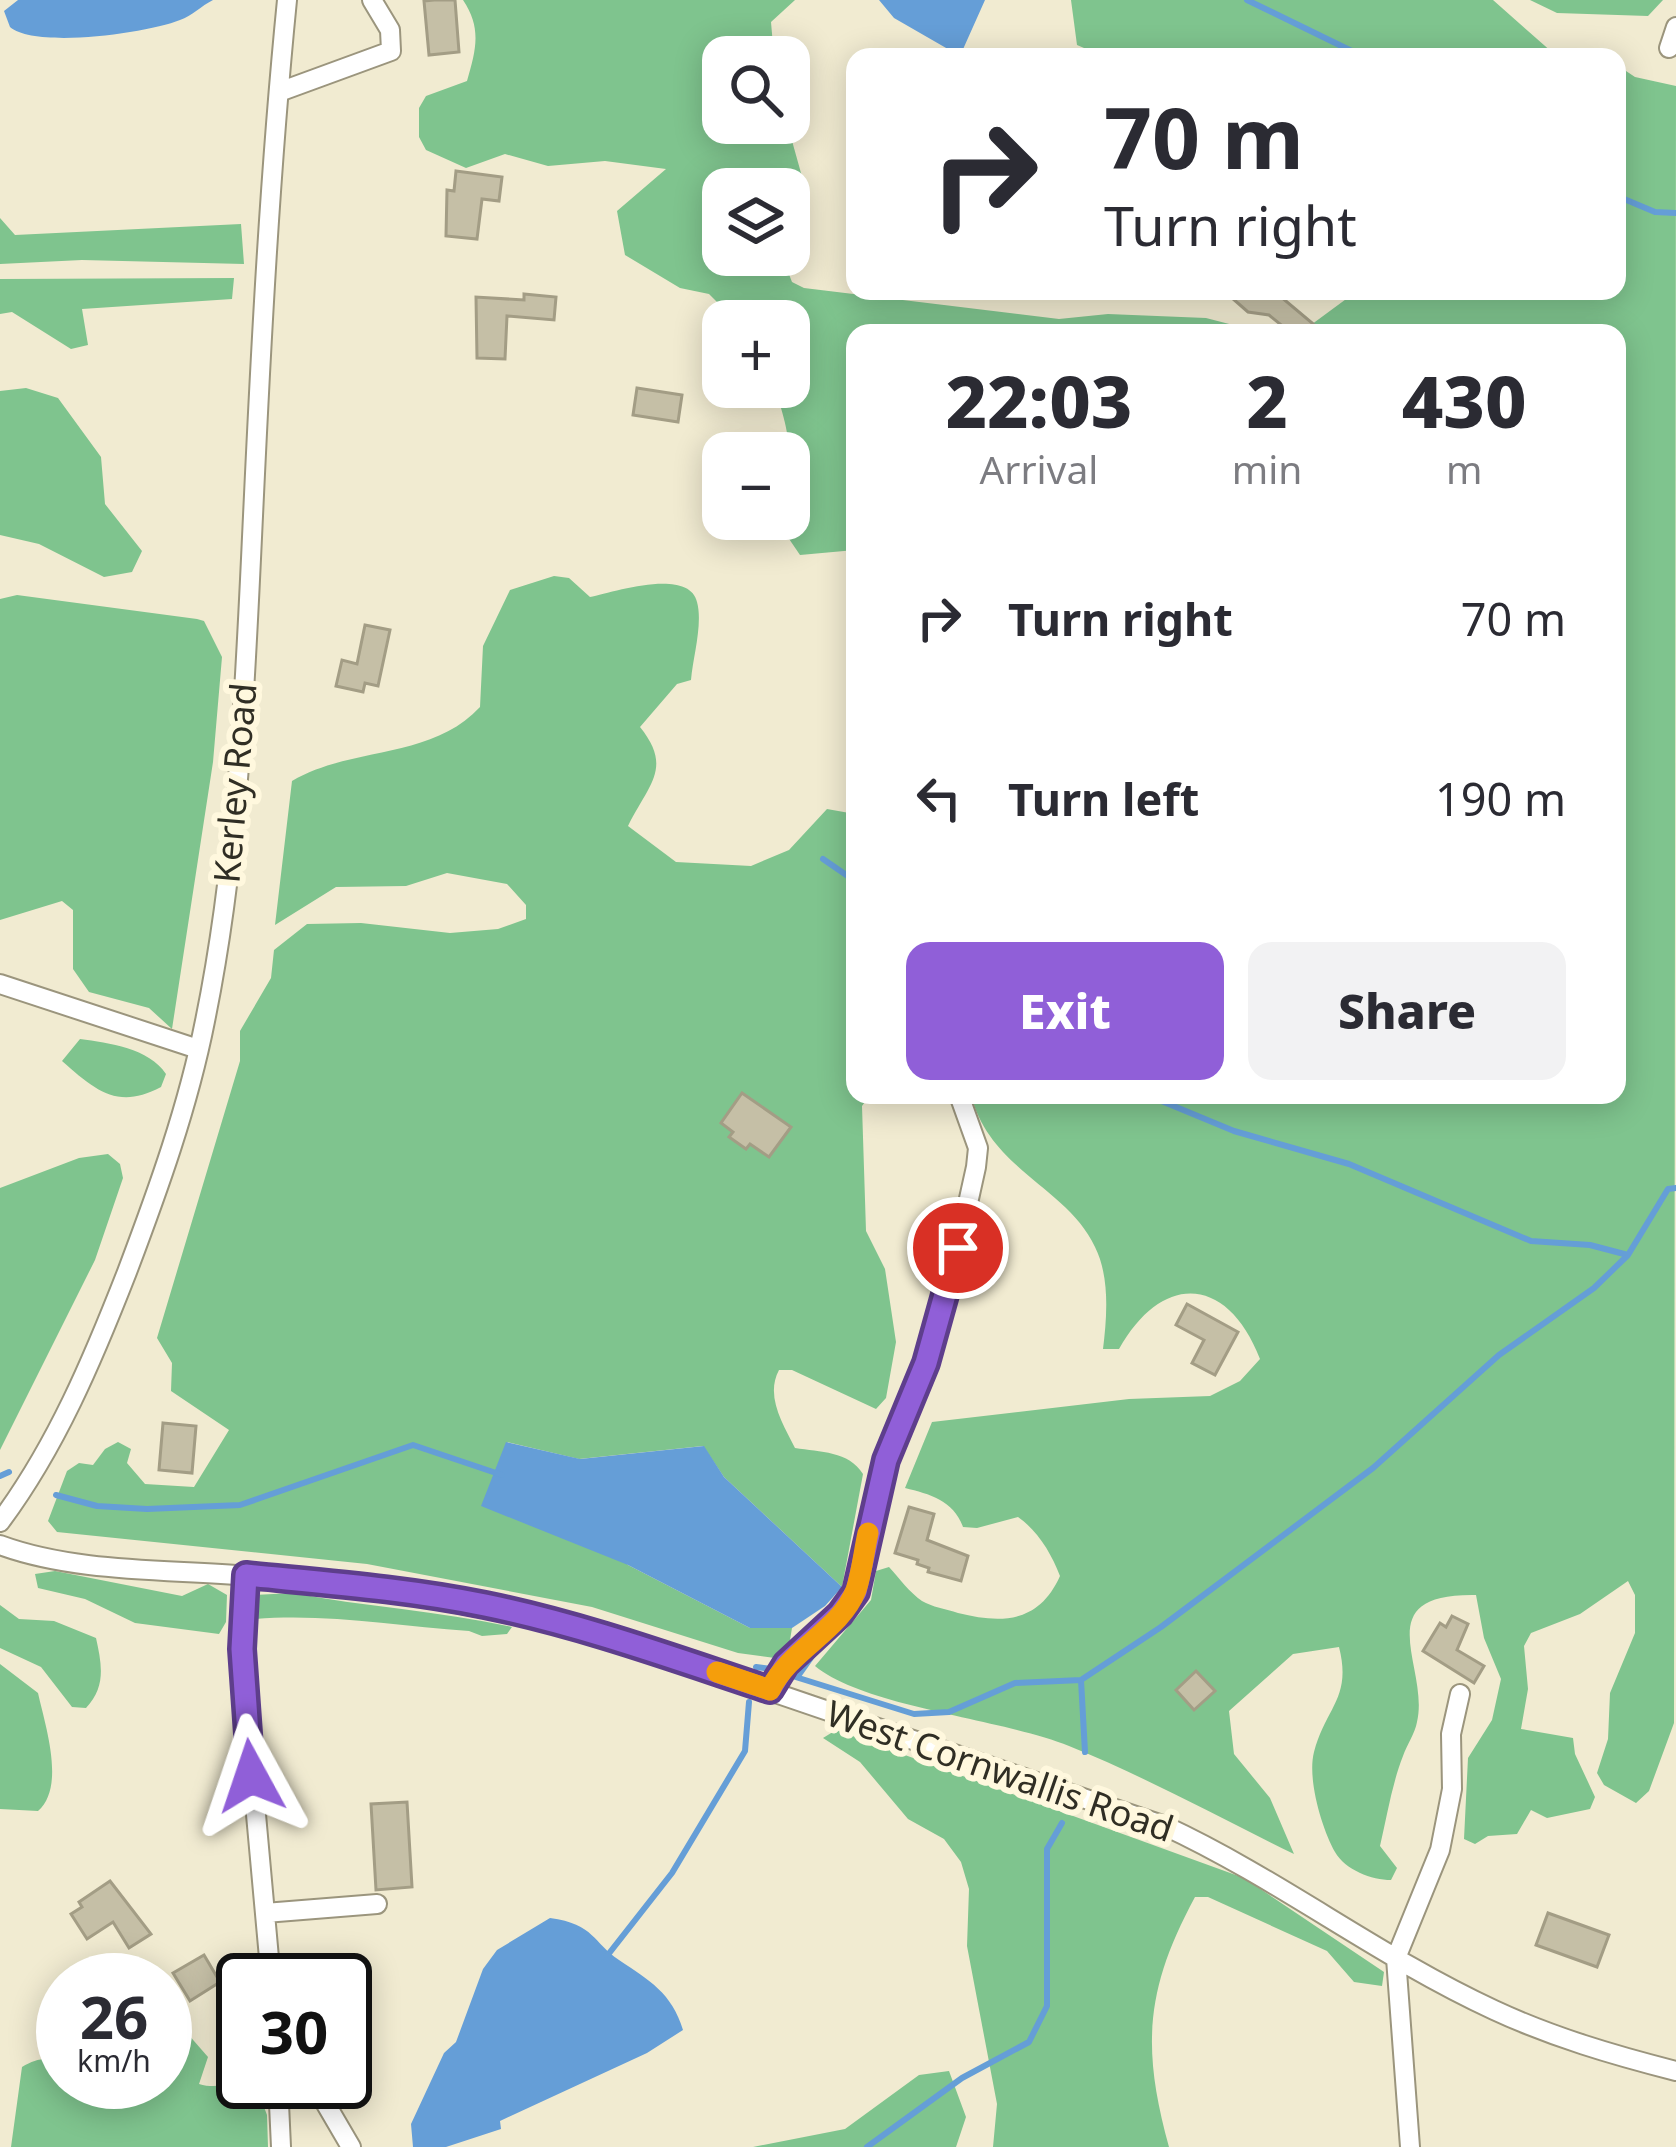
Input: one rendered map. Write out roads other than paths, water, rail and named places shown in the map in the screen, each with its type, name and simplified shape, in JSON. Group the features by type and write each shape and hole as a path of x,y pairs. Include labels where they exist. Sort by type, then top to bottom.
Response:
{"street":[{"name":"Kerley Road","path":"0,1522 44,1455 110,1317 167,1161 198,1049 222,922 243,724 287,0"},
{"path":"279,92 392,51 390,29 372,0"},
{"path":"1669,48 1676,27"},
{"path":"0,984 198,1049"},
{"path":"770,1690 786,1664 840,1614 856,1592 897,1426 926,1363 949,1289 976,1167 978,1148 962,1104"},
{"name":"West Cornwallis Road","path":"0,1545 105,1564 418,1594 501,1608 629,1643 1166,1826 1226,1856 1396,1958 1541,2030 1676,2071"},
{"path":"246,1575 242,1649 269,1953"},
{"path":"1410,2147 1396,1958 1440,1850 1452,1789 1451,1734 1460,1694"},
{"path":"265,1913 377,1904"},
{"path":"279,2109 281,2147"},
{"path":"329,2109 351,2147"}],"water":[{"path":"18,0 213,0 165,25 67,38 23,34 10,27 4,11"},
{"path":"879,0 985,0 964,48 946,48 894,18"},
{"path":"506,1442 580,1459 704,1446 724,1477 842,1587 825,1606 792,1628 750,1628 628,1565 481,1506"},
{"path":"550,1918 585,1929 610,1954 650,1981 673,2006 683,2030 647,2053 500,2121 501,2129 446,2147 413,2147 411,2124 444,2053 456,2042 483,1969 497,1950"}],"waterway":[{"path":"1247,0 1346,48"},
{"path":"1626,200 1655,212 1676,213"},
{"path":"823,859 846,875"},
{"path":"1169,1104 1234,1131 1349,1164 1531,1241 1590,1245 1628,1255"},
{"path":"786,1674 914,1714 949,1712 1015,1683 1081,1680 1161,1627 1373,1468 1499,1355 1594,1288 1628,1255 1668,1189 1676,1188"},
{"path":"56,1495 97,1506 147,1509 240,1505 413,1445 502,1475"},
{"path":"0,1476 9,1472"},
{"path":"798,1676 827,1635"},
{"path":"756,1667 771,1669"},
{"path":"1081,1680 1085,1752"},
{"path":"607,1956 672,1873 745,1751 749,1702"},
{"path":"867,2147 962,2078 1029,2042 1047,2006 1047,1849 1062,1823"}]}
